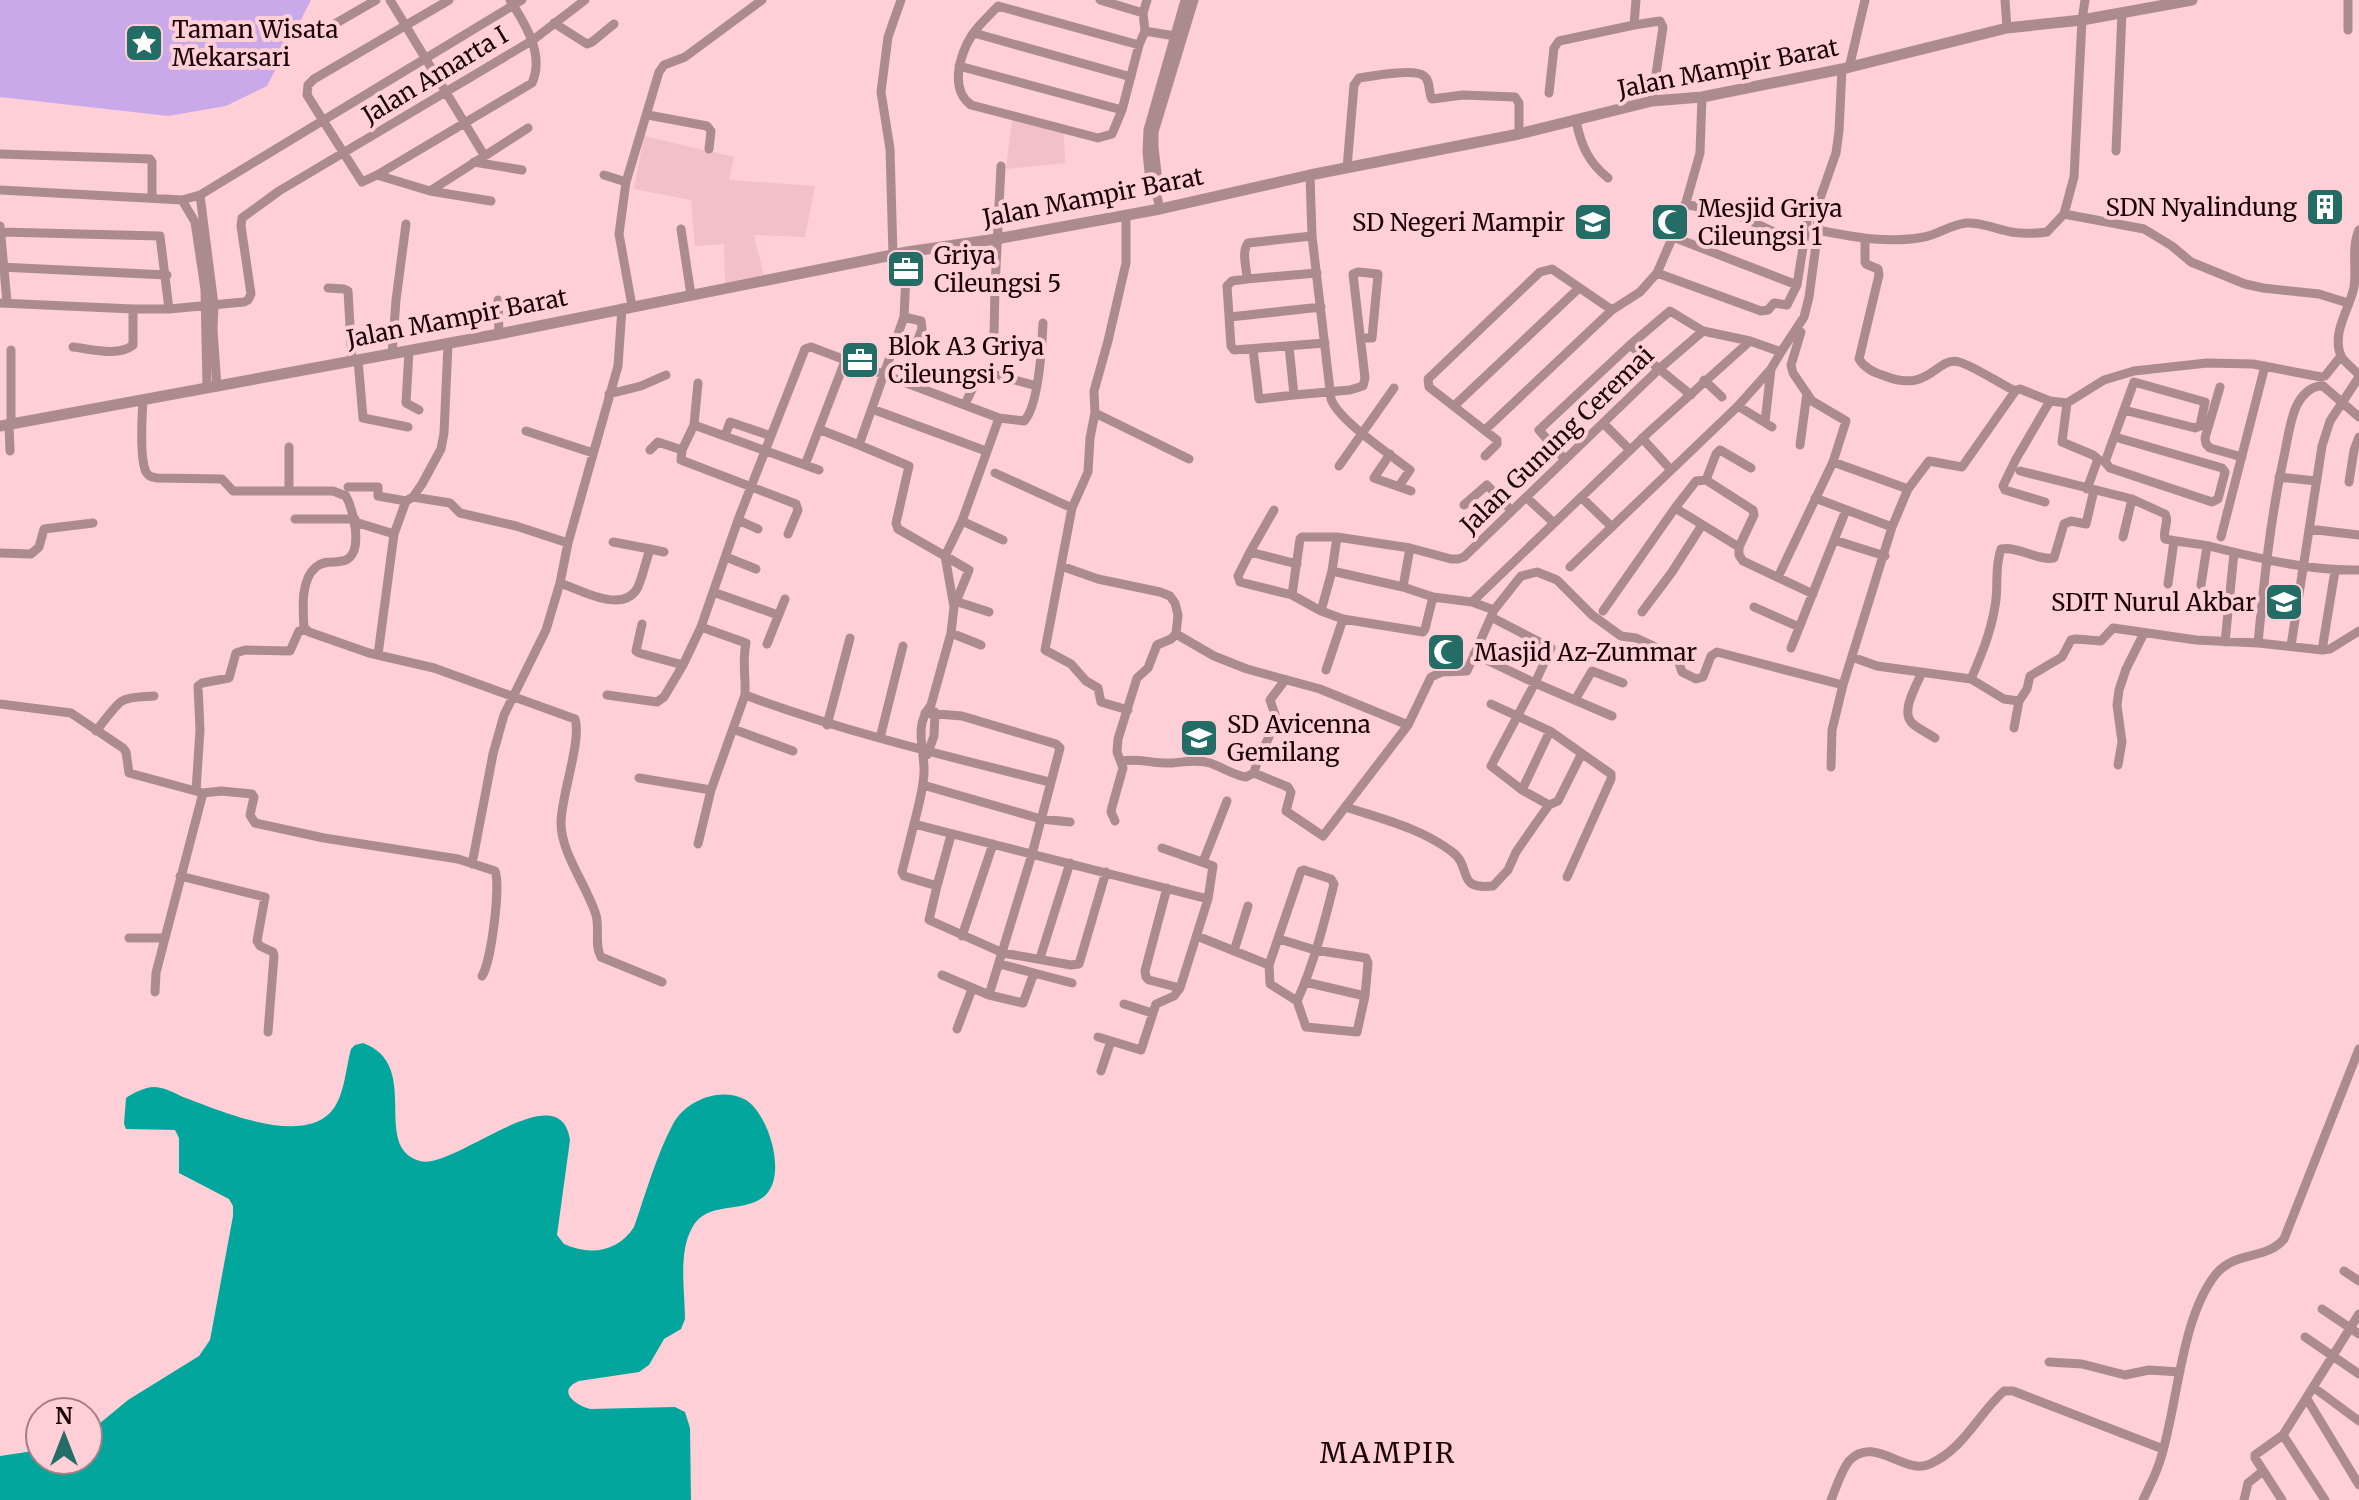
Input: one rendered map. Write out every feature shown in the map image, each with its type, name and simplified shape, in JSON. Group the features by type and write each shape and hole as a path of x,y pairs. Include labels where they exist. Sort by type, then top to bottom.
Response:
{"street":[{"path":"326,29 376,0"},
{"path":"390,0 484,155"},
{"path":"0,190 182,200 200,195 321,120 425,59 515,2 533,40 535,71 532,83 362,182 321,120 307,95 308,85 449,0"},
{"name":"Jalan Amarta I","path":"210,305 244,302 251,294 242,218 279,191 533,40 585,0"},
{"path":"472,864 493,754 504,715 546,630 618,366 627,307 619,234 626,182 657,78 664,65 685,57 762,0"},
{"path":"893,255 890,149 881,92 887,43 901,0"},
{"path":"1100,0 1143,13"},
{"path":"1139,45 998,6 974,33 959,66 959,83 964,99 971,105 1098,138 1112,134 1145,31 1143,13 1147,0"},
{"path":"1160,209 1157,196 1151,192 1148,130 1155,118 1185,0"},
{"path":"1175,43 1194,0"},
{"path":"1634,25 1636,0"},
{"path":"1570,567 1738,406 1771,369 1804,317 1813,276 1817,207 1836,153 1846,68 1865,0"},
{"path":"2005,0 2007,28"},
{"path":"1818,230 1865,240 1927,236 1967,223 2005,231 2047,232 2064,214 2074,177 2085,0"},
{"name":"Jalan Mampir Barat","path":"6,425 448,344 907,252 1160,209 1310,175 1519,134 1652,101 1702,97 1846,68 2007,28 2082,20 2192,0"},
{"path":"2348,0 2348,30"},
{"path":"2116,151 2122,13"},
{"path":"1549,93 1554,48 1559,41 1656,20 1662,23 1652,101"},
{"path":"554,23 587,44 614,24"},
{"path":"1145,31 1175,43"},
{"path":"974,33 1131,77"},
{"path":"959,66 1122,110"},
{"path":"1347,168 1354,85 1359,78 1411,72 1422,74 1428,80 1432,99 1463,95 1515,97 1519,103 1519,134"},
{"path":"1485,430 1612,310 1640,292 1657,273 1685,204 1700,153 1702,97"},
{"path":"648,115 707,126 711,131 709,149"},
{"path":"1576,121 1586,155 1608,178"},
{"path":"430,191 528,128"},
{"path":"0,154 150,159 152,197"},
{"path":"474,162 522,170"},
{"path":"994,335 1001,166"},
{"path":"377,175 430,191 491,201"},
{"path":"604,175 626,182"},
{"path":"1310,175 1312,236 1329,392 1334,406 1410,470 1399,486"},
{"path":"200,195 199,221 210,305 212,388"},
{"path":"182,200 199,221"},
{"path":"1685,204 1742,217 1802,245"},
{"path":"1657,273 1765,312 1774,303 1788,304 1797,285 1808,216 1817,207"},
{"path":"2064,214 2144,229 2191,262 2245,284 2319,294 2348,303"},
{"path":"1126,215 1126,263 1094,391 1095,413 1088,472 1072,508 1045,650 1071,664 1086,681 1098,688 1101,702 1128,710"},
{"path":"392,354 406,224"},
{"path":"0,225 3,303 133,309 210,305"},
{"path":"681,229 691,295"},
{"path":"2291,646 2322,446 2330,421 2359,376 2341,356 2339,336 2357,277 2354,254 2359,230"},
{"path":"0,232 157,235 161,239 167,275 169,309"},
{"path":"1247,279 1245,247 1248,243 1312,236"},
{"path":"1673,237 1797,285"},
{"path":"1865,240 1865,262 1878,269 1879,275 1859,359 1861,364 1900,382 1908,382 1927,377 1946,363 1960,362 2015,391"},
{"path":"859,445 904,317 907,252"},
{"path":"2,267 167,275"},
{"path":"1485,456 1498,442 1429,387 1428,379 1540,272 1552,269 1612,310"},
{"path":"1317,273 1247,279 1228,284 1232,349 1325,343"},
{"path":"1253,349 1259,399 1363,386 1365,378 1353,274 1378,274 1372,338 1361,338"},
{"path":"995,287 1024,286"},
{"path":"328,288 348,291 363,418 408,427"},
{"path":"1454,406 1578,289"},
{"path":"498,300 499,334"},
{"path":"1230,317 1321,307"},
{"path":"73,347 107,351 129,349 133,345 133,309"},
{"path":"1565,460 1539,430 1670,311 1703,331 1750,341 1781,352"},
{"path":"899,336 916,344 922,329 921,321 904,317"},
{"path":"607,695 657,702 664,697 683,665 701,627 738,520 805,349 811,347 999,418 1024,421 1037,386 1043,323"},
{"name":"Jalan Gunung Ceremai","path":"1292,595 1300,539 1337,537 1458,559 1464,557 1659,369 1703,331"},
{"path":"1778,577 1833,462 1846,421 1812,401 1791,370 1801,332"},
{"path":"1472,602 1642,438 1750,341"},
{"path":"378,655 394,534 410,499 441,449 448,344"},
{"path":"1630,345 1691,395"},
{"path":"1289,346 1294,395"},
{"path":"10,451 6,425 11,350"},
{"path":"409,351 406,403 419,410"},
{"path":"1831,767 1832,730 1843,685 1892,527 1908,489 1925,463 1929,461 1962,467 2015,391 2020,389 2050,401 2067,403 2104,380 2207,363 2236,362 2321,377 2341,356"},
{"path":"805,465 845,361"},
{"path":"2221,537 2265,366"},
{"path":"1738,406 1768,425 1771,369"},
{"path":"965,404 981,371 1037,386"},
{"path":"609,394 641,386 666,375"},
{"path":"2124,410 2195,428 2200,426 2205,402 2134,376"},
{"path":"2115,437 2222,468 2225,472 2218,499 2212,502 2110,468 2105,462 2134,376"},
{"path":"1704,380 1722,397"},
{"path":"698,383 694,425 680,457 797,505 798,510 788,534"},
{"path":"2258,643 2266,560 2279,477 2296,406 2310,389 2323,386 2359,417"},
{"path":"2220,387 2205,438 2206,444 2210,448 2242,457"},
{"path":"1339,466 1394,388"},
{"path":"1800,445 1807,393"},
{"path":"143,400 144,456 146,472 150,476 222,479 233,491 333,491 346,496 355,520 354,552 342,561 328,561 315,568 308,578 302,607 304,628 307,630"},
{"path":"2045,502 2005,490 2003,486 2050,401"},
{"path":"1971,679 1996,606 1996,568 2001,549 2034,554 2048,560 2054,558 2064,524 2071,521 2086,524 2097,457 2062,442 2067,403"},
{"path":"872,409 986,451"},
{"path":"1095,413 1189,459"},
{"path":"956,602 945,556 962,521 999,418"},
{"path":"725,436 730,422 771,436"},
{"path":"1603,423 1630,450"},
{"path":"694,425 819,470"},
{"path":"821,430 909,466 897,519 898,529 969,570 956,602 931,711 920,732 925,754 923,785 903,875 937,886"},
{"path":"526,431 593,453"},
{"path":"2349,482 2359,437"},
{"path":"1642,438 1671,470"},
{"path":"650,450 658,442 682,450"},
{"path":"289,447 289,491"},
{"path":"1706,480 1720,450 1751,468"},
{"path":"1390,454 1374,478 1411,491"},
{"path":"1833,462 1908,489"},
{"path":"2020,471 2132,499 2166,515 2163,538 2266,560 2335,571 2359,570"},
{"path":"995,473 1072,508"},
{"path":"2279,477 2316,481"},
{"path":"1603,611 1696,481 1706,480 1753,510 1754,515 1739,547 1743,561 1813,594"},
{"path":"1464,505 1487,485 1511,510"},
{"path":"348,487 378,487 378,496 450,503 460,513 516,526 568,543"},
{"path":"1581,497 1612,527"},
{"path":"1527,498 1554,523"},
{"path":"1815,498 1892,527"},
{"path":"2123,537 2132,499"},
{"path":"1675,508 1739,547"},
{"path":"1274,510 1238,576 1240,582 1292,595 1343,619 1423,632 1433,597"},
{"path":"1791,648 1846,510"},
{"path":"295,519 355,520 394,534"},
{"path":"738,520 758,529"},
{"path":"962,521 1003,540"},
{"path":"0,553 31,554 39,547 44,529 93,523"},
{"path":"1642,612 1702,525"},
{"path":"2309,529 2359,535"},
{"path":"1321,611 1337,537"},
{"path":"1834,540 1885,556"},
{"path":"2168,584 2174,541"},
{"path":"613,542 664,552"},
{"path":"2201,585 2207,546"},
{"path":"1403,587 1410,548"},
{"path":"560,583 612,601 629,597 637,589 650,549"},
{"path":"1250,552 1297,564"},
{"path":"2225,642 2234,553"},
{"path":"726,557 756,569"},
{"path":"1061,566 1098,579 1170,596 1178,615 1176,634 1157,645 1148,668 1137,678 1118,739 1117,752 1123,768 1112,807 1115,821"},
{"path":"1332,571 1433,597 1472,602 1551,648 1491,766 1522,790 1554,805 1581,755"},
{"path":"2322,650 2335,571"},
{"path":"1254,773 1288,787 1291,792 1286,811 1323,836 1408,725 1431,677 1442,672 1467,671 1493,614 1521,576 1537,572 1557,580 1592,615 1621,636 1636,638 1677,657 1682,672 1696,679 1703,677 1711,656 1717,652 1843,685"},
{"path":"713,592 778,615"},
{"path":"767,644 785,599"},
{"path":"956,602 989,612"},
{"path":"1754,607 1799,627"},
{"path":"1326,670 1343,619"},
{"path":"642,624 636,651 683,665"},
{"path":"698,844 711,790 745,695 746,679 743,657 746,643 701,627"},
{"path":"2014,728 2019,701 2027,689 2030,676 2062,657 2074,639 2101,641 2113,628 2322,650 2330,649 2359,631"},
{"path":"155,992 156,973 200,792 198,686 229,678 236,653 245,650 290,651 299,631 307,630 378,655 434,668 575,719 575,743 561,826 566,847 595,913 599,927 598,952 601,957 662,982"},
{"path":"951,633 981,645"},
{"path":"2118,765 2122,742 2117,705 2119,690 2144,633"},
{"path":"1176,634 1214,656 1320,689 1408,725"},
{"path":"827,725 850,638"},
{"path":"880,738 903,646"},
{"path":"1474,654 1612,716"},
{"path":"1852,657 1877,666 1971,679 2004,699 2019,701"},
{"path":"1575,700 1592,671 1623,683"},
{"path":"1922,672 1908,707 1908,716 1912,723 1935,738"},
{"path":"1121,761 1208,762 1246,777 1254,773 1277,720 1270,700 1285,680"},
{"path":"745,695 827,725 880,738 925,754 1050,782"},
{"path":"96,731 118,702 154,696"},
{"path":"0,704 71,713 123,748 129,773 200,792 252,794 250,815 255,823 337,840 458,859 495,871 496,918 487,969 482,976"},
{"path":"1491,704 1550,731 1612,777 1567,877"},
{"path":"931,711 962,716 1056,744 1060,748 989,995"},
{"path":"733,729 793,751"},
{"path":"1522,790 1550,731"},
{"path":"639,778 711,790"},
{"path":"923,785 1041,819 1070,822"},
{"path":"1203,862 1227,801"},
{"path":"1346,807 1417,830 1442,845 1454,853 1464,865 1468,882 1478,888 1493,886 1508,870 1516,852 1549,805"},
{"path":"914,824 1208,899"},
{"path":"951,835 929,920 1003,953 1079,964 1106,872"},
{"path":"962,936 993,844"},
{"path":"1098,1037 1141,1050 1158,1002 1174,996 1180,988 1208,899 1213,866 1162,848"},
{"path":"1040,958 1070,863"},
{"path":"1279,939 1315,950 1366,958 1365,996 1358,1029 1354,1033 1306,1027 1297,1001 1270,984 1269,965 1299,874 1304,870 1331,879 1334,884 1315,950 1305,982 1297,1001"},
{"path":"180,876 265,897 257,941 260,946 273,952 268,1032"},
{"path":"1167,888 1145,971 1149,980 1180,988"},
{"path":"1234,951 1248,906"},
{"path":"1197,936 1269,965"},
{"path":"129,938 165,938"},
{"path":"1000,964 1072,983"},
{"path":"942,975 989,995 1023,1003 1034,973"},
{"path":"1305,982 1365,996"},
{"path":"957,1029 972,989"},
{"path":"1124,1004 1152,1013"},
{"path":"1101,1071 1111,1041"},
{"path":"2143,1500 2160,1463 2180,1372 2201,1299 2216,1275 2232,1260 2269,1252 2284,1239 2359,1049"},
{"path":"2344,1271 2359,1281"},
{"path":"2322,1309 2359,1334"},
{"path":"2282,1500 2255,1455 2283,1435 2359,1314"},
{"path":"2305,1337 2359,1374"},
{"path":"2049,1362 2082,1364 2125,1375 2149,1370 2180,1372"},
{"path":"2313,1387 2359,1421"},
{"path":"1831,1500 1848,1462 1858,1454 1886,1454 1918,1467 1927,1466 1970,1433 2004,1391 2013,1391 2163,1449"},
{"path":"2307,1399 2359,1485"},
{"path":"2283,1435 2325,1500"},
{"path":"2244,1500 2248,1483 2263,1471"}],"shaded area":[{"name":"Taman Wisata Mekarsari","path":"0,0 311,0 267,86 226,106 168,116 0,97"},
{"path":"1012,119 1064,134 1065,163 1006,169"},
{"path":"644,136 734,157 729,180 815,186 805,237 754,235 764,276 725,284 724,244 695,246 691,200 634,189"}],"water":[{"path":"363,1043 381,1054 390,1069 398,1140 406,1153 420,1161 436,1160 527,1119 547,1116 562,1122 570,1140 557,1235 564,1244 584,1250 612,1247 634,1227 667,1136 686,1108 705,1098 726,1094 746,1100 754,1107 762,1118 773,1147 774,1176 770,1189 754,1202 706,1214 692,1228 685,1249 685,1319 681,1329 664,1339 649,1365 639,1372 579,1381 569,1389 571,1398 591,1409 675,1407 685,1412 690,1428 691,1500 0,1500 0,1456 24,1452 24,1476 104,1476 104,1420 128,1400 199,1356 210,1340 233,1206 229,1199 179,1173 179,1138 175,1130 126,1129 126,1098 143,1089 158,1087 261,1123 303,1125 321,1120 338,1102 351,1049"}],"place":[{"name":"Taman Wisata Mekarsari","path":"144,43"},
{"name":"SDN Nyalindung","path":"2325,207"},
{"name":"SD Negeri Mampir","path":"1593,222"},
{"name":"Mesjid Griya Cileungsi 1","path":"1670,222"},
{"name":"Griya Cileungsi 5","path":"906,269"},
{"name":"Blok A3 Griya Cileungsi 5","path":"860,360"},
{"name":"SDIT Nurul Akbar","path":"2284,602"},
{"name":"Masjid Az-Zummar","path":"1446,652"},
{"name":"SD Avicenna Gemilang","path":"1199,738"}],"district":[{"name":"MAMPIR","path":"1388,1453"}]}
